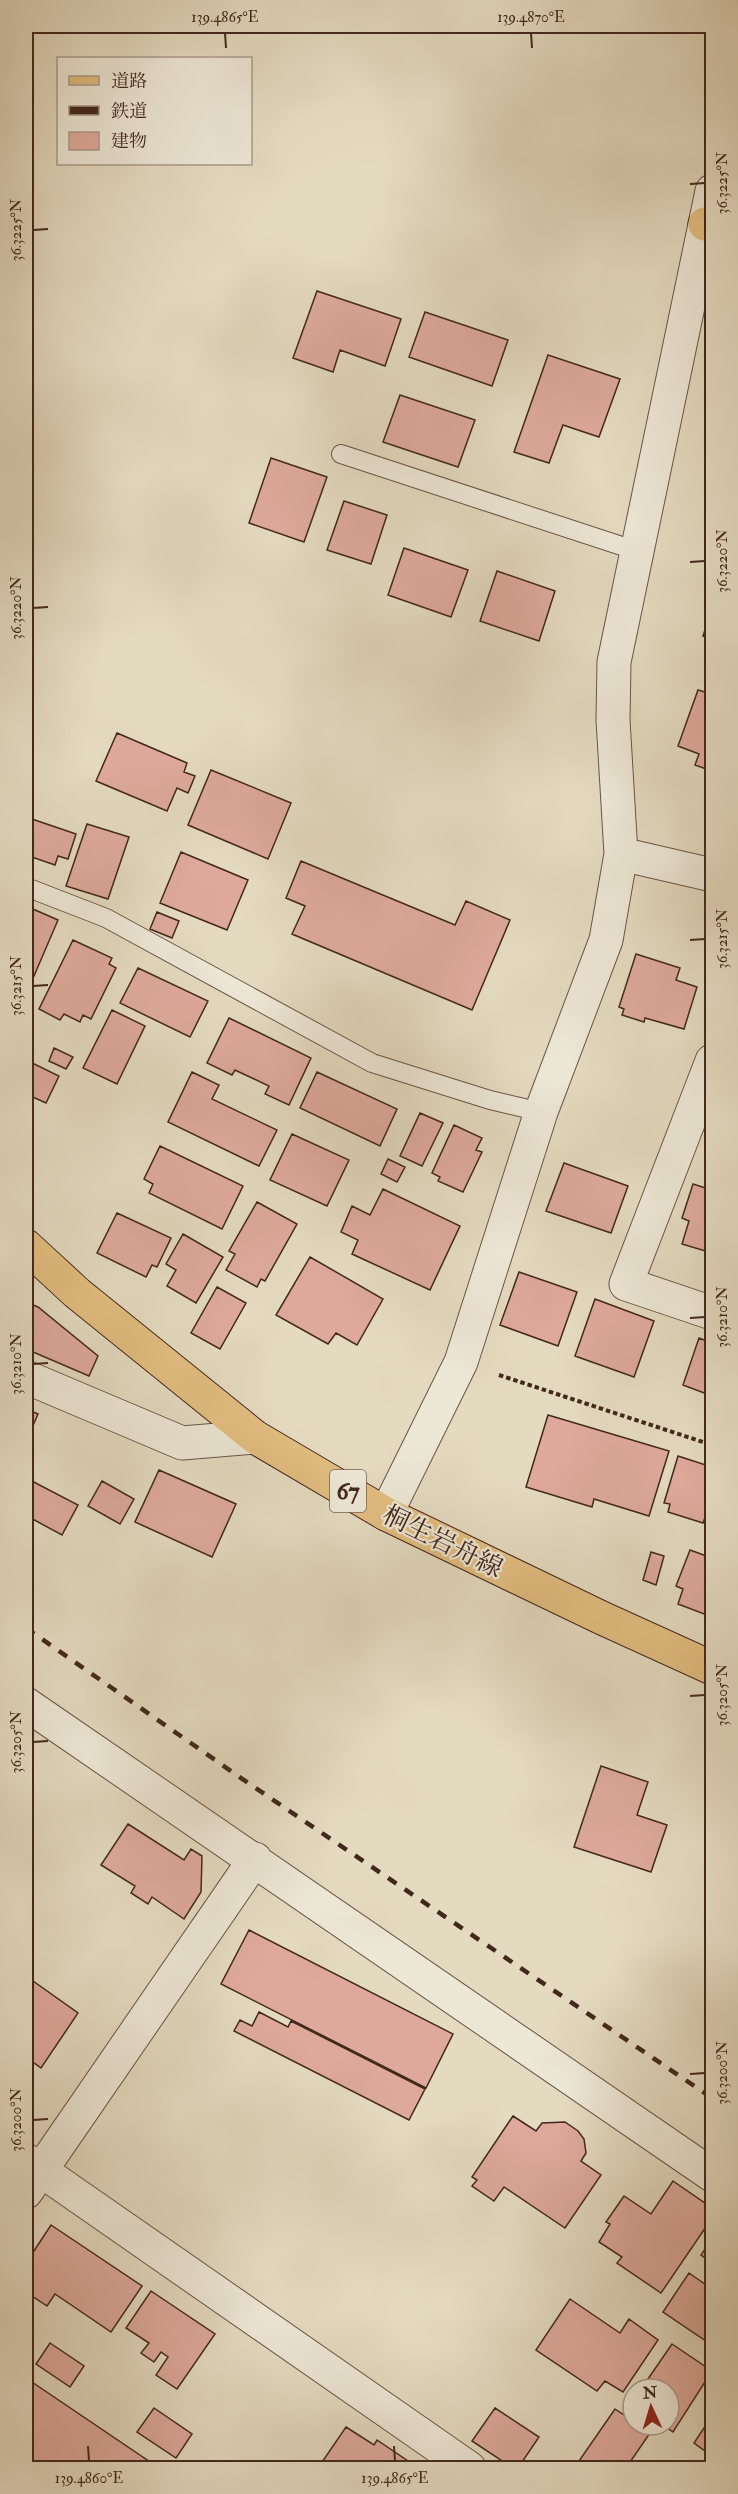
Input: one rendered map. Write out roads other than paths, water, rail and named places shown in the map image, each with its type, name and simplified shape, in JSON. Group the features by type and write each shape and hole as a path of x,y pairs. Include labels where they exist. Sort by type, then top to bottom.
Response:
{"main road":[{"name":"桐生岩舟線","path":"26,1246 76,1293 255,1437 386,1514 591,1613 712,1668"}],"street":[{"path":"386,1514 461,1362 541,1112 606,940 621,854 613,720 614,662 709,225 712,191"},
{"path":"621,854 712,875"},
{"path":"712,1061 626,1284 712,1313"},
{"path":"26,1377 182,1443 255,1437"},
{"path":"26,1704 255,1859 712,2175"},
{"path":"255,1859 30,2174 469,2469"}],"lane":[{"path":"341,454 637,551"},
{"path":"26,887 106,918 372,1063 490,1100 541,1112"}],"railway":[{"path":"26,1628 238,1776 712,2098"}]}
